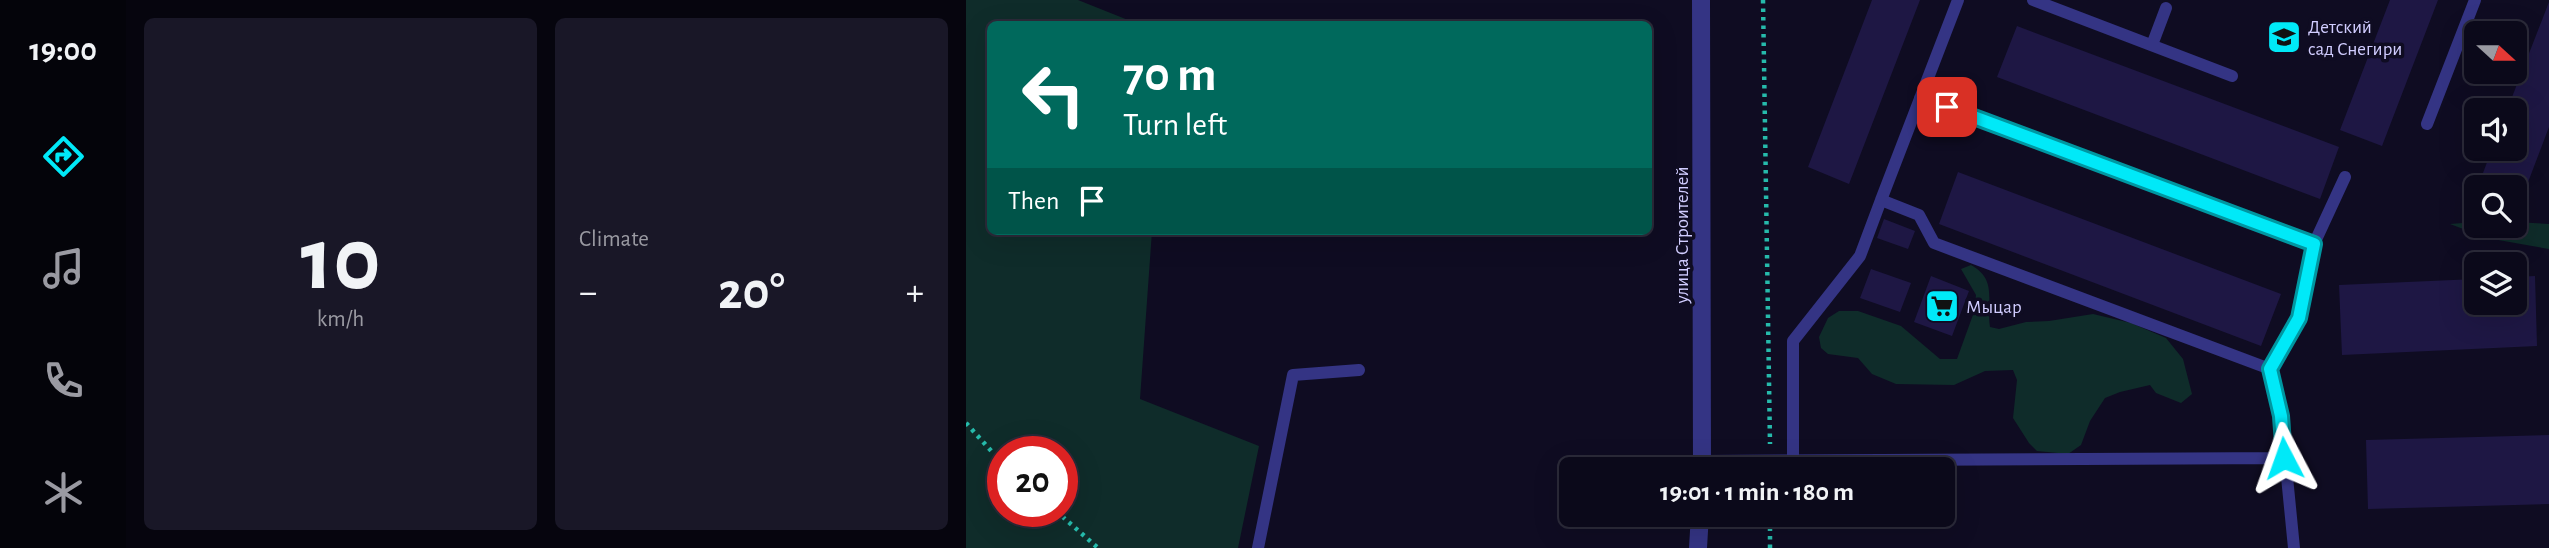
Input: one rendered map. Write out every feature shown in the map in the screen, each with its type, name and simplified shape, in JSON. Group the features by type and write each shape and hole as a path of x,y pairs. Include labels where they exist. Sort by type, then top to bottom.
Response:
{"street":[{"name":"улица Строителей","path":"1701,0 1702,457"},
{"path":"1698,548 1699,527"}],"lane":[{"path":"1793,457 1793,341 1860,256 1958,0"},
{"path":"2033,0 2232,76"},
{"path":"2427,124 2475,0"},
{"path":"2152,45 2166,8"},
{"path":"1920,98 2314,244"},
{"path":"2294,548 2281,416 2270,369 2299,318 2314,244 2345,177"},
{"path":"1881,200 1919,215 1934,243 2270,369"},
{"path":"1258,548 1293,375 1359,370"},
{"path":"1955,459 2284,458"}],"path":[{"path":"1763,0 1770,457"},
{"path":"966,423 987,446"},
{"path":"1074,527 1098,548"},
{"path":"1770,527 1770,548"}],"green space":[{"path":"966,0 1078,0 1130,21 987,21 987,235 1152,235 1140,399 1259,446 1238,548 966,548"},
{"path":"2464,223 2464,229 2450,224"},
{"path":"2527,223 2549,224 2549,249 2487,238 2527,238"},
{"path":"1971,265 1985,277 1988,284 1990,327 1999,329 2026,322 2093,314 2131,323 2166,338 2183,359 2192,394 2181,403 2156,393 2150,385 2120,392 2105,398 2090,421 2081,445 2068,454 2037,451 2013,418 2017,380 2013,370 1985,371 1954,385 1896,384 1872,374 1858,358 1828,354 1821,348 1819,337 1828,318 1839,311 1858,311 1901,326 1940,359 1957,359 1974,312 1976,295 1961,269"}],"building":[{"path":"1872,0 1920,0 1849,184 1808,167"},
{"path":"2390,0 2438,0 2382,146 2340,130"},
{"path":"2549,2 2549,127 2527,185 2527,175 2482,175 2488,161 2527,161 2527,98 2512,98 2517,84 2527,84 2527,59"},
{"path":"2017,26 2339,147 2320,199 1997,77"},
{"path":"1958,172 2281,294 2261,346 1939,224"},
{"path":"1884,219 1915,231 1908,249 1877,238"},
{"path":"1871,269 1911,283 1900,312 1860,298"},
{"name":"Мыцар","path":"1931,276 1969,291 1952,336 1914,322"},
{"path":"2527,276 2535,276 2537,346 2342,355 2339,285 2464,280 2464,315 2527,315"},
{"path":"2549,435 2549,504 2368,509 2366,440"}],"place":[{"name":"Детский сад Снегири","path":"2284,37"},
{"name":"Мыцар","path":"1942,306"}],"route":[{"path":"1947,107 2314,244 2299,318 2270,369 2281,416 2284,458"}]}
